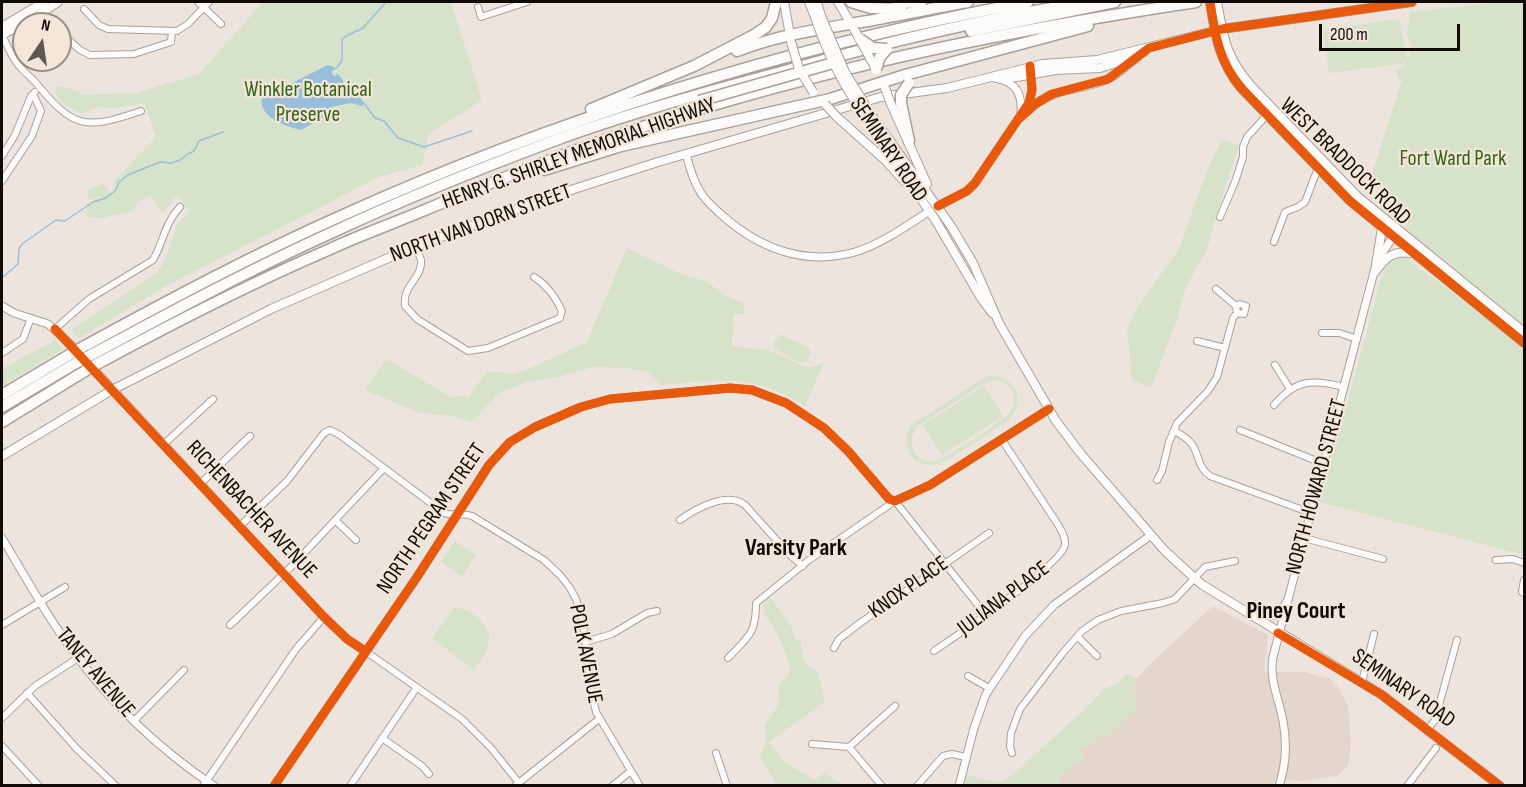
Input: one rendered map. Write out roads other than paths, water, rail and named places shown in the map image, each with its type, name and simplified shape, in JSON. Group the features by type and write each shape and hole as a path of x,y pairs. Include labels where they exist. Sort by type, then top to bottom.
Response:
{"highway":[{"path":"429,178 694,66 760,32 772,18 776,2"},
{"path":"851,2 864,7 894,10 967,2"},
{"path":"897,2 921,2"},
{"path":"694,66 790,38 813,28 855,30 967,2"},
{"name":"HENRY G. SHIRLEY MEMORIAL HIGHWAY","path":"2,422 85,371 90,356 170,299 308,231 429,178 589,116 785,56 940,18 1028,2"},
{"path":"90,356 267,263 428,190 557,140 702,93 858,50 1012,16 1088,2"},
{"path":"855,30 873,48 887,49 1115,2"},
{"name":"HENRY G. SHIRLEY MEMORIAL HIGHWAY","path":"2,395 73,359 90,356 186,316 330,249 614,137 753,93 833,72 956,44 1196,2"},
{"path":"458,197 621,146 823,102 1065,31 1126,18 1142,10"},
{"path":"876,69 880,57 887,49"},
{"path":"909,141 896,103 909,83 965,59"},
{"path":"267,263 481,176 614,128 744,87 836,62"},
{"path":"2,407 73,359"}],"main road":[{"path":"2,27 44,2"},
{"path":"2,35 58,2"},
{"path":"784,2 790,38 799,69 813,92 886,161 931,214"},
{"name":"SEMINARY ROAD","path":"809,2 818,16 850,96 869,116 938,206 970,258 984,296"},
{"name":"SEMINARY ROAD","path":"817,2 818,16"},
{"path":"838,2 896,103"},
{"name":"WEST BRADDOCK ROAD","path":"1210,2 1218,30 1234,65 1317,168 1350,201 1382,228 1395,234 1524,333"},
{"name":"WEST BRADDOCK ROAD","path":"1217,2 1218,46 1223,62 1232,77 1414,254 1524,343"},
{"name":"NORTH VAN DORN STREET","path":"2,456 112,390 271,309 416,246 539,200 881,97 947,88 993,78 1005,72 1031,70 1050,63 1100,64 1140,49 1218,30 1412,2"},
{"path":"1192,36 1218,46"},
{"name":"SEMINARY ROAD","path":"869,116 984,296 1049,409 1080,453 1174,561 1194,578 1237,607 1362,682 1428,729 1500,786"},
{"path":"909,141 938,206"},
{"path":"1376,268 1382,228"},
{"path":"1376,268 1385,258 1398,252 1414,254"},
{"path":"1237,607 1254,615 1268,617 1280,611 1287,602"}],"street":[{"path":"198,2 221,24"},
{"path":"84,9 99,25 108,30 172,31 184,27 209,2"},
{"path":"478,7 482,17 527,2"},
{"path":"72,43 90,55 134,54 171,42 172,31"},
{"path":"2,35 19,66 66,114 86,123 111,121 141,111"},
{"path":"1020,118 1059,91 1102,81 1116,74 1149,48"},
{"path":"1100,64 1102,81"},
{"path":"1030,109 1036,90 1031,70"},
{"path":"938,206 967,191 984,172 1020,118 1032,95 1031,70"},
{"path":"993,78 1005,81 1017,89 1021,99 1020,118"},
{"path":"2,156 15,135 33,94 40,87"},
{"path":"2,181 32,136 41,111 33,94"},
{"path":"1220,217 1235,182 1247,137 1270,112"},
{"path":"686,154 695,181 710,204 745,235 786,253 825,257 856,252 931,214"},
{"path":"1274,242 1286,212 1305,202 1317,168"},
{"path":"2,306 14,313 48,324 55,329 89,299 153,260 169,219 180,207"},
{"name":"NORTH HOWARD STREET","path":"1280,786 1286,739 1284,723 1273,686 1272,670 1278,633 1376,268 1384,248 1395,234"},
{"path":"416,246 421,261 417,275 405,294 405,306 417,319 468,351 488,348 560,318 562,312 559,304 544,283 534,277"},
{"path":"1157,480 1180,419 1201,399 1213,384 1220,370 1233,318 1237,313 1236,306 1216,289"},
{"path":"1236,306 1244,304 1247,308 1244,314 1237,313"},
{"path":"2,353 22,339 31,318"},
{"name":"RICHENBACHER AVENUE","path":"55,329 201,483 324,618 347,639 471,727 517,784"},
{"path":"1322,333 1339,333 1357,339"},
{"path":"1197,341 1226,348"},
{"path":"1275,365 1290,389"},
{"path":"1274,405 1290,389 1300,384 1316,381 1344,387"},
{"name":"NORTH PEGRAM STREET","path":"274,786 500,452 520,435 535,427 581,407 610,399 737,388 761,393 786,403 831,434 881,488 885,489 985,614"},
{"path":"163,445 213,399"},
{"path":"728,658 752,633 756,621 756,603 829,546 895,501 930,485 1049,409"},
{"name":"POLK AVENUE","path":"240,526 287,481 324,433 330,430 340,435 444,513 472,516 537,556 554,568 576,599 583,622 594,703 599,718 640,786"},
{"path":"1240,430 1292,449 1324,464"},
{"path":"1174,431 1194,446 1202,469 1210,476 1311,513"},
{"path":"201,483 250,436"},
{"name":"JULIANA PLACE","path":"934,651 1004,603 1055,560 1064,547 1065,540 1057,524 1002,440"},
{"path":"230,625 284,573 384,468"},
{"path":"680,520 701,508 737,500 745,504 803,567"},
{"path":"335,520 356,540"},
{"name":"KNOX PLACE","path":"834,648 838,639 989,533"},
{"path":"959,786 980,710 989,688 1025,636 1045,613 1151,535"},
{"path":"1304,537 1383,559"},
{"name":"TANEY AVENUE","path":"2,538 78,658 154,740 205,783 214,786"},
{"path":"1496,560 1513,559 1524,563"},
{"path":"1012,753 1011,733 1020,709 1062,654 1090,626 1126,609 1163,603 1175,598 1205,567 1235,561"},
{"path":"1524,580 1522,592 1524,593"},
{"path":"2,625 66,587"},
{"path":"585,642 616,633 647,613 657,611"},
{"path":"205,783 296,649 324,618"},
{"path":"1362,682 1374,634"},
{"path":"1078,637 1097,656"},
{"path":"1428,729 1435,720 1457,640"},
{"path":"2,718 27,693 78,658"},
{"path":"134,721 184,670"},
{"path":"968,676 989,688"},
{"path":"350,786 417,687"},
{"path":"27,693 77,749 116,786"},
{"path":"849,747 895,706"},
{"path":"517,784 599,718"},
{"path":"382,738 422,766 429,774"},
{"path":"812,744 849,747 882,786"},
{"path":"2,746 39,786"},
{"path":"1407,786 1436,748"},
{"path":"716,753 727,786"},
{"path":"918,786 943,756 952,754 966,757"},
{"path":"612,786 631,771"}],"water":[{"path":"328,65 337,68 332,71 332,74 335,76 338,74 343,80 346,91 361,98 364,104 362,106 351,103 331,107 326,116 301,130 277,122 265,111 262,97 266,89 290,84"}],"waterway":[{"path":"337,68 342,60 342,40 363,28 386,2"},
{"path":"363,102 375,118 384,121 398,138 424,147 472,131"},
{"path":"2,278 18,264 19,249 22,244 56,220 65,221 93,202 106,198 128,175 160,162 171,163 180,160 194,151 199,141 223,132"}],"district":[{"name":"Varsity Park","path":"796,549"},
{"name":"Piney Court","path":"1296,612"}],"park label":[{"name":"Winkler Botanical Preserve","path":"308,102"},
{"name":"Fort Ward Park","path":"1453,159"}]}
